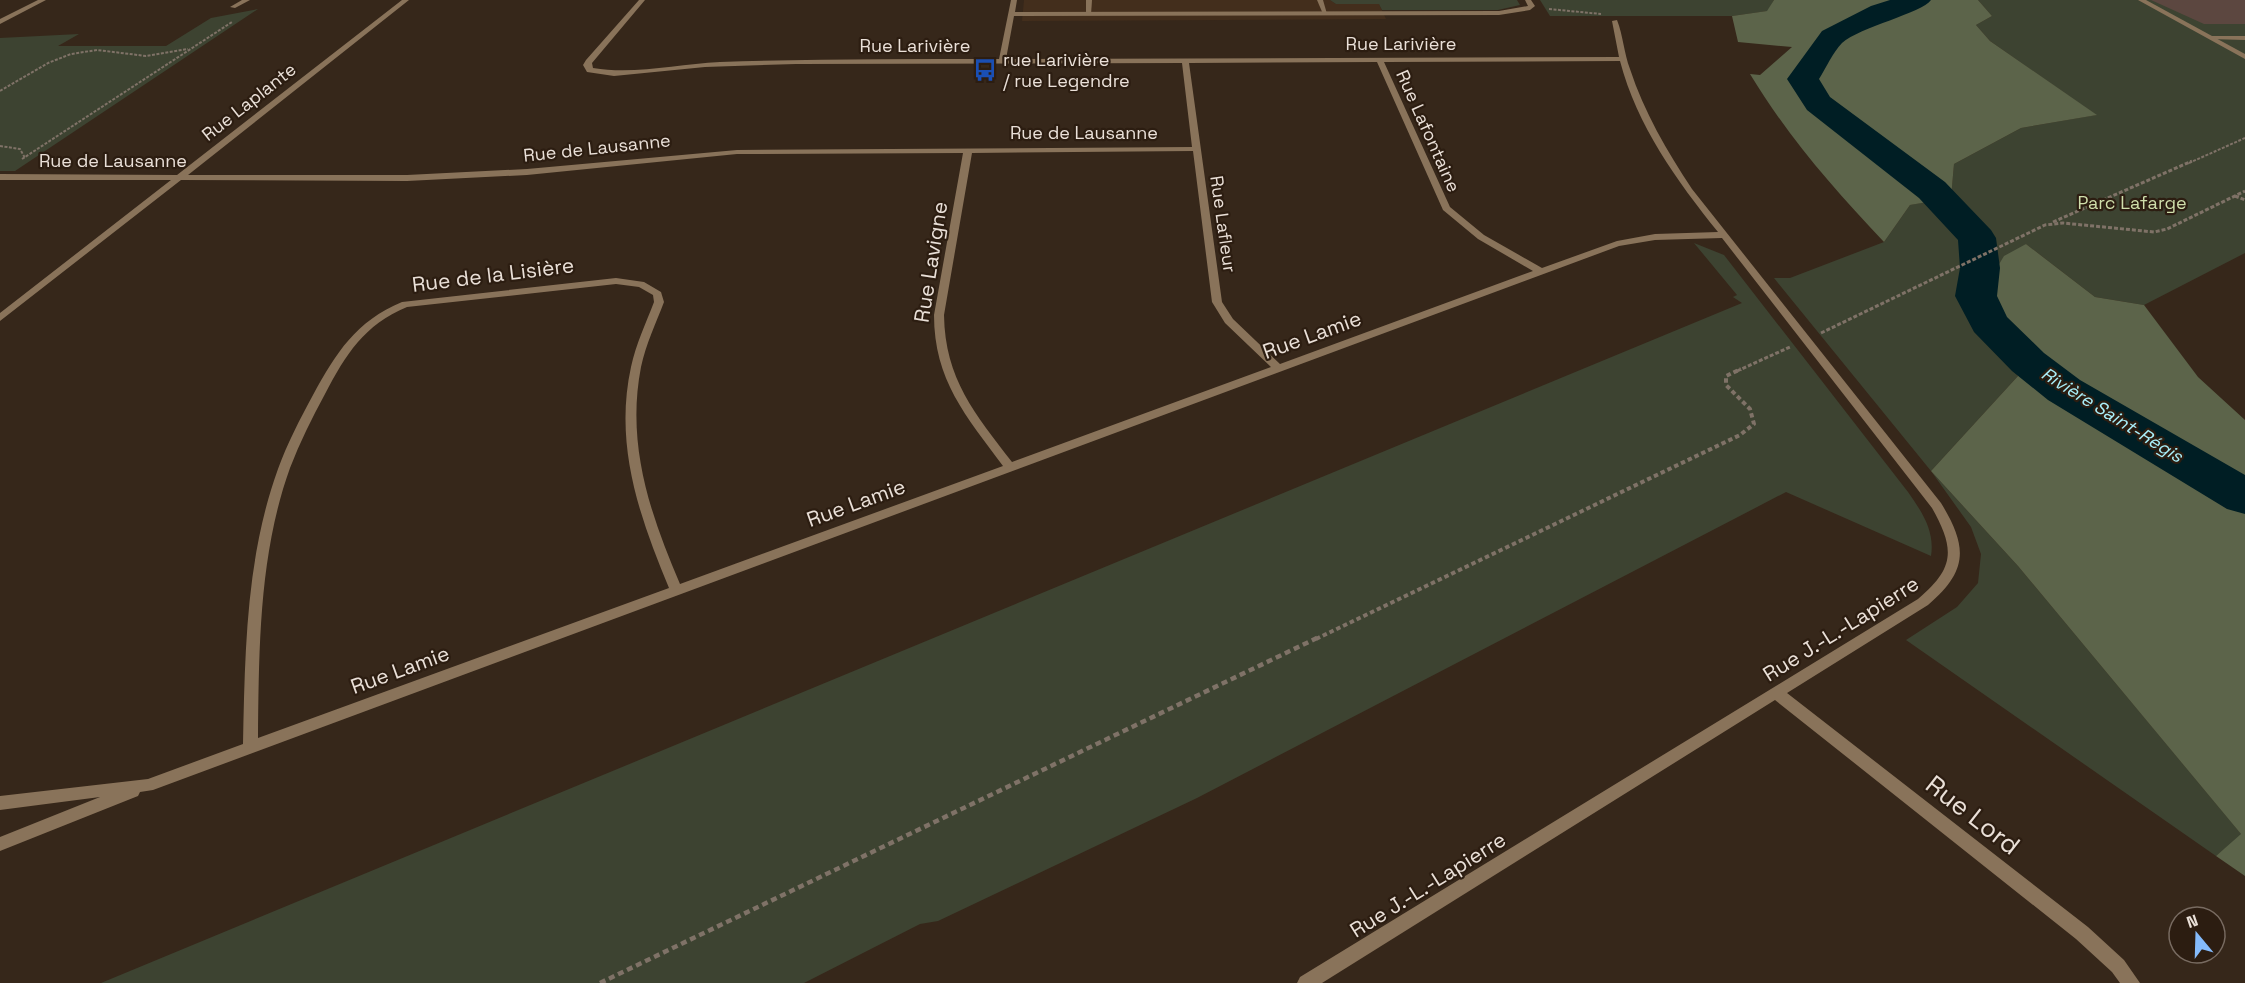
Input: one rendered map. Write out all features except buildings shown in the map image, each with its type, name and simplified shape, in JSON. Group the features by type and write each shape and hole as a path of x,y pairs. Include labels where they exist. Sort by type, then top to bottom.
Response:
{"street":[{"path":"0,22 43,0"},
{"path":"233,7 247,0"},
{"name":"Rue Laplante","path":"0,318 406,0"},
{"name":"Rue Larivière","path":"642,0 589,62 587,65 590,70 614,74 775,62 1621,59"},
{"path":"1002,61 1014,0"},
{"path":"1089,0 1089,14"},
{"path":"1320,0 1325,13"},
{"path":"1011,14 1512,12 1530,8 1532,6 1528,0"},
{"path":"2141,0 2245,57"},
{"name":"Rue J.-L.-Lapierre","path":"1306,983 1939,591 1948,580 1956,551 1950,529 1929,496 1689,190 1656,137 1621,59 1615,21"},
{"path":"2211,38 2245,38"},
{"name":"Rue Lafontaine","path":"1379,59 1446,208 1481,237 1542,272"},
{"name":"Rue Lafleur","path":"1185,60 1217,302 1229,321 1278,368"},
{"name":"Rue de Lausanne","path":"0,177 447,177 553,170 717,153 1197,149"},
{"name":"Rue Lavigne","path":"968,150 939,315 938,339 941,357 953,387 1010,467"},
{"name":"Rue Lamie","path":"0,804 148,785 1278,368 1636,239 1724,235"},
{"name":"Rue de la Lisière","path":"250,746 252,626 256,582 277,489 304,422 347,348 365,325 389,310 429,299 615,281 641,284 658,294 659,302 636,366 630,425 635,478 645,515 676,589"},
{"name":"Rue Lord","path":"1776,693 2082,933 2118,966 2131,983"},
{"path":"0,844 148,785"}],"path":[{"path":"1545,9 1599,13 1615,21"},
{"path":"18,162 237,19"},
{"path":"0,91 48,63 71,54 97,50 146,56 192,49"},
{"path":"0,86 8,86"},
{"path":"1819,334 1917,289 2008,243 2245,138"},
{"path":"0,146 20,149 25,158"},
{"path":"2050,224 2154,232 2168,229 2245,191"},
{"path":"2235,196 2245,200"},
{"path":"600,983 1740,435 1754,424 1754,416 1726,385 1726,376 1794,345"}],"shaded area":[{"path":"1024,0 1330,0 1336,4 1379,4 1386,19 1022,21"}],"green space":[{"path":"1330,0 1517,0 1520,5 1498,10 1382,10 1379,4 1336,4"},
{"path":"1540,0 1774,0 1768,11 1732,16 1550,16"},
{"path":"1774,0 1978,0 1992,16 1976,25 1990,41 2097,115 2021,128 1954,164 1951,198 1910,205 1884,242 1812,161 1780,120 1750,74 1760,75 1792,47 1738,42 1732,16 1767,11"},
{"name":"Parc Lafarge","path":"1978,0 2245,0 2245,253 2144,305 2095,297 2026,244 1969,314 2018,376 1931,471 1774,278 1790,278 1884,242 1910,205 1951,197 1954,164 2021,128 2096,115 1990,41 1976,25 1992,16"},
{"path":"258,9 15,171 0,171 0,38 79,34 58,46 166,46 211,18"},
{"path":"1694,243 1724,255 1908,492 1929,530 1931,556 1786,492 1197,798 938,921 920,924 804,983 101,983 1742,303 1733,297 1737,295"},
{"path":"2026,244 2095,297 2144,305 2198,377 2245,420 2245,876 2216,856 2241,834 2018,566 1931,471 2018,376 1969,314 2004,256"},
{"path":"1931,471 2018,566 2242,835 2216,856 1906,640 1957,607 1978,583 1981,554 1971,527"}],"waterway":[{"name":"Rivière Saint-Régis","path":"1917,0 1881,12 1832,37 1803,79 1818,103 1932,190 1977,238 1980,268 1976,296 1989,323 2028,362 2064,390 2245,497"}],"place":[{"name":"rue Larivière / rue Legendre","path":"985,70"}]}
